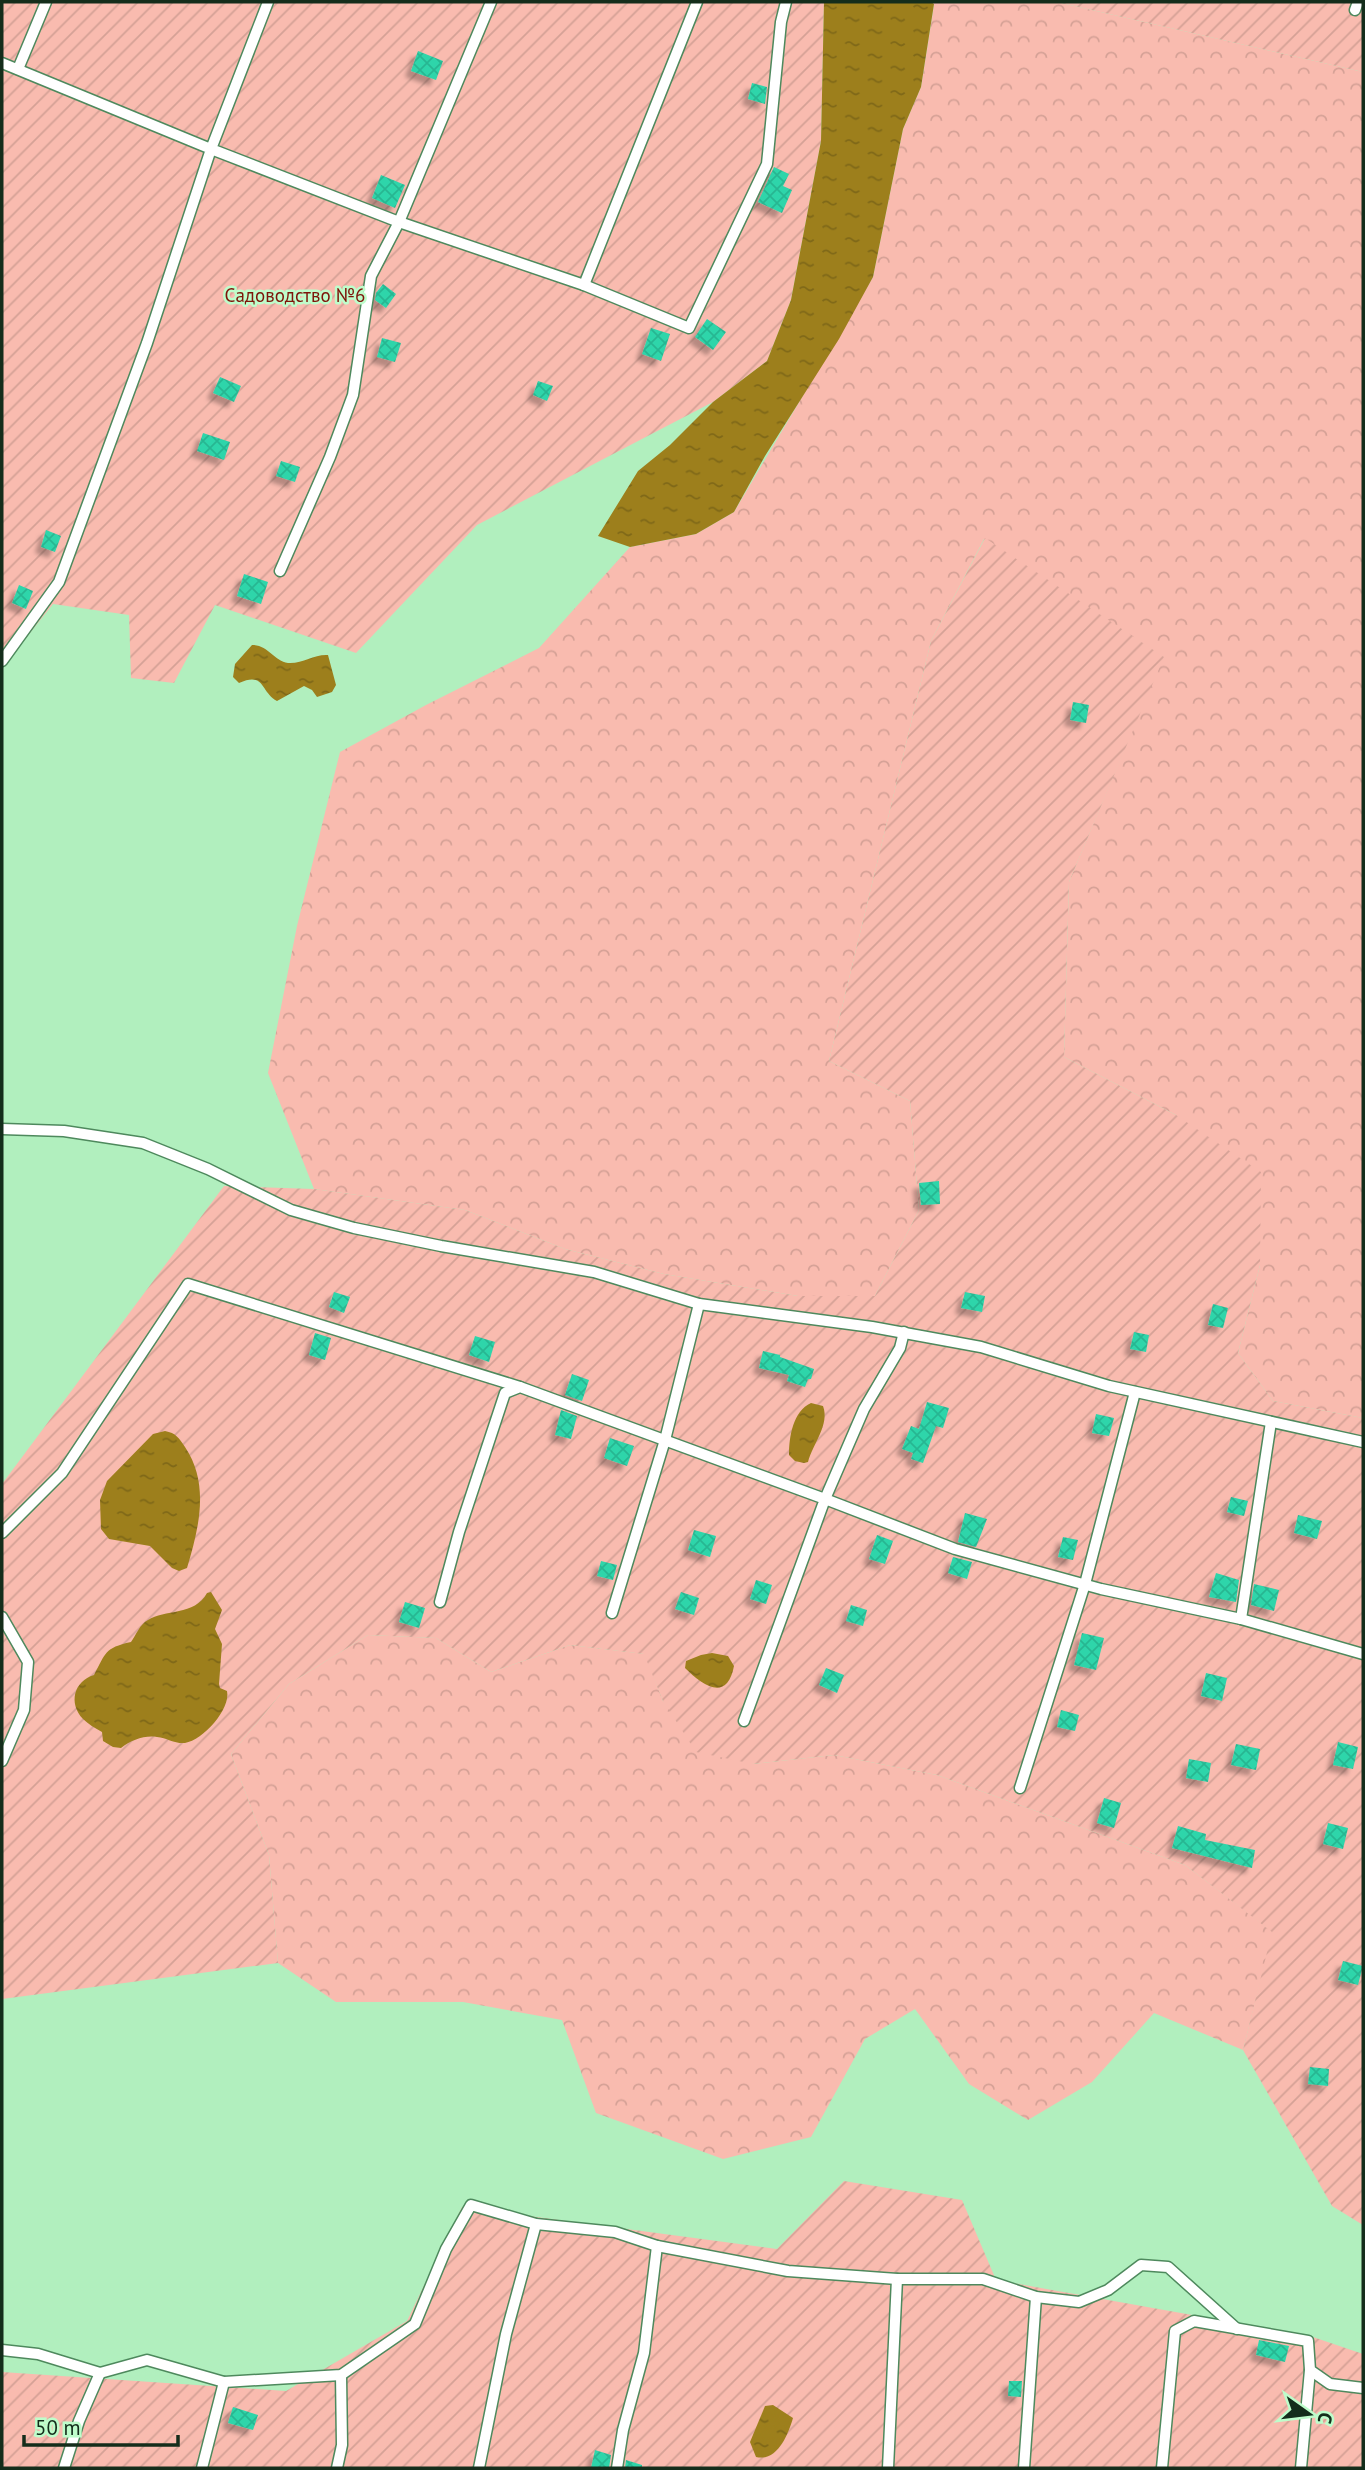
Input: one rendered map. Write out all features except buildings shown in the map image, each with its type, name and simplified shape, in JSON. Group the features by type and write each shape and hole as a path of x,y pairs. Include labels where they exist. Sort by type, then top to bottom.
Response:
{"lane":[{"path":"18,69 46,2"},
{"path":"2,661 59,582 147,343 211,149 268,2"},
{"path":"279,571 330,457 353,395 371,276 399,222 491,2"},
{"path":"584,285 697,2"},
{"path":"2,63 211,149 399,222 584,285 689,328 767,163 781,22 786,2"},
{"path":"2,1129 64,1131 143,1143 208,1169 291,1210 355,1228 428,1244 594,1272 699,1304 904,1332 981,1347 1109,1386 1363,1442"},
{"path":"2,1533 62,1473 188,1284 520,1387 955,1549 1085,1584 1241,1619 1363,1654"},
{"path":"612,1613 665,1440 699,1304"},
{"path":"744,1721 825,1499 864,1409 900,1348 904,1332"},
{"path":"440,1602 459,1532 505,1393 520,1387"},
{"path":"1020,1788 1085,1584 1135,1392"},
{"path":"1241,1619 1271,1422"},
{"path":"2,1617 28,1662 24,1710 2,1761"},
{"path":"2,2350 38,2354 100,2373 147,2360 225,2382 341,2375 415,2324 446,2249 471,2204 536,2224 615,2232 657,2246 788,2271 897,2279 983,2278 1036,2297 1079,2302 1108,2290 1141,2265 1168,2267 1237,2329"},
{"path":"479,2468 506,2334 536,2224"},
{"path":"617,2468 623,2430 644,2353 657,2246"},
{"path":"888,2468 897,2279"},
{"path":"1024,2468 1036,2297"},
{"path":"1162,2468 1175,2331 1194,2321 1308,2341 1310,2370 1301,2468"},
{"path":"1310,2370 1330,2384 1363,2388"},
{"path":"64,2468 79,2421 100,2373"},
{"path":"337,2468 342,2445 341,2375"},
{"path":"202,2468 225,2382"}],"green space":[{"name":"Садоводство №6","path":"2,2 824,2 821,141 791,300 767,361 713,402 477,525 356,653 215,605 174,683 131,678 129,615 53,604 2,668"},
{"path":"931,2 1057,2 1363,72 1363,1418 1273,1401 1238,1353 1260,1265 1176,1115 1064,1057 1069,882 1163,657 984,539 931,641 829,1061 910,1101 919,1210 875,1296 798,1296 664,1274 565,1249 465,1210 314,1189 268,1073 297,926 340,752 539,648 630,547 696,534 734,512 873,277 903,129 921,87 934,5"},
{"path":"1057,2 1363,2 1363,72"},
{"path":"985,538 1164,657 1069,882 1064,1057 1176,1115 1261,1172 1260,1265 1238,1353 1273,1401 1363,1418 1363,2225 1332,2206 1243,2050 1272,1932 1185,1865 937,1775 834,1755 753,1764 696,1752 663,1701 644,1654 570,1645 491,1672 436,1638 368,1635 289,1684 231,1754 269,1855 278,1963 2,1999 2,1484 224,1186 314,1189 465,1210 565,1249 664,1274 798,1296 875,1296 919,1210 910,1101 829,1061 931,641"},
{"path":"368,1635 436,1638 491,1672 570,1645 645,1654 663,1701 753,1764 834,1755 937,1775 1185,1865 1273,1932 1243,2050 1154,2013 1092,2082 1028,2120 969,2084 915,2009 865,2039 811,2137 723,2159 596,2113 562,2020 463,2002 336,2002 278,1963 269,1855 231,1754 289,1684"},
{"path":"844,2181 962,2200 996,2280 1310,2336 1363,2354 1363,2468 2,2468 2,2372 286,2391 407,2321 462,2207 777,2249"}],"water":[{"path":"824,2 934,4 921,87 903,129 873,277 839,339 765,456 734,512 696,534 630,547 598,536 638,471 670,445 713,402 767,361 791,300 821,141"},
{"path":"252,645 288,663 328,655 336,685 332,692 317,697 312,690 304,686 277,701 254,679 239,683 233,677 235,664"},
{"path":"811,1403 823,1406 825,1413 820,1434 808,1462 804,1463 795,1461 789,1455 790,1440 796,1418"},
{"path":"165,1431 177,1436 185,1447 193,1461 200,1491 198,1522 191,1553 187,1568 179,1571 172,1568 150,1546 109,1539 101,1529 100,1500 107,1481 153,1434"},
{"path":"211,1592 222,1610 215,1629 222,1644 219,1684 220,1688 227,1691 227,1698 220,1715 200,1736 185,1743 148,1737 134,1740 121,1748 103,1741 102,1732 87,1723 78,1713 75,1693 78,1687 94,1675 107,1652 131,1642 145,1622 187,1609"},
{"path":"712,1653 728,1656 734,1666 731,1677 720,1687 706,1685 685,1668 686,1661"},
{"path":"773,2405 793,2418 791,2425 776,2451 770,2455 756,2457 750,2442 765,2406"}]}
